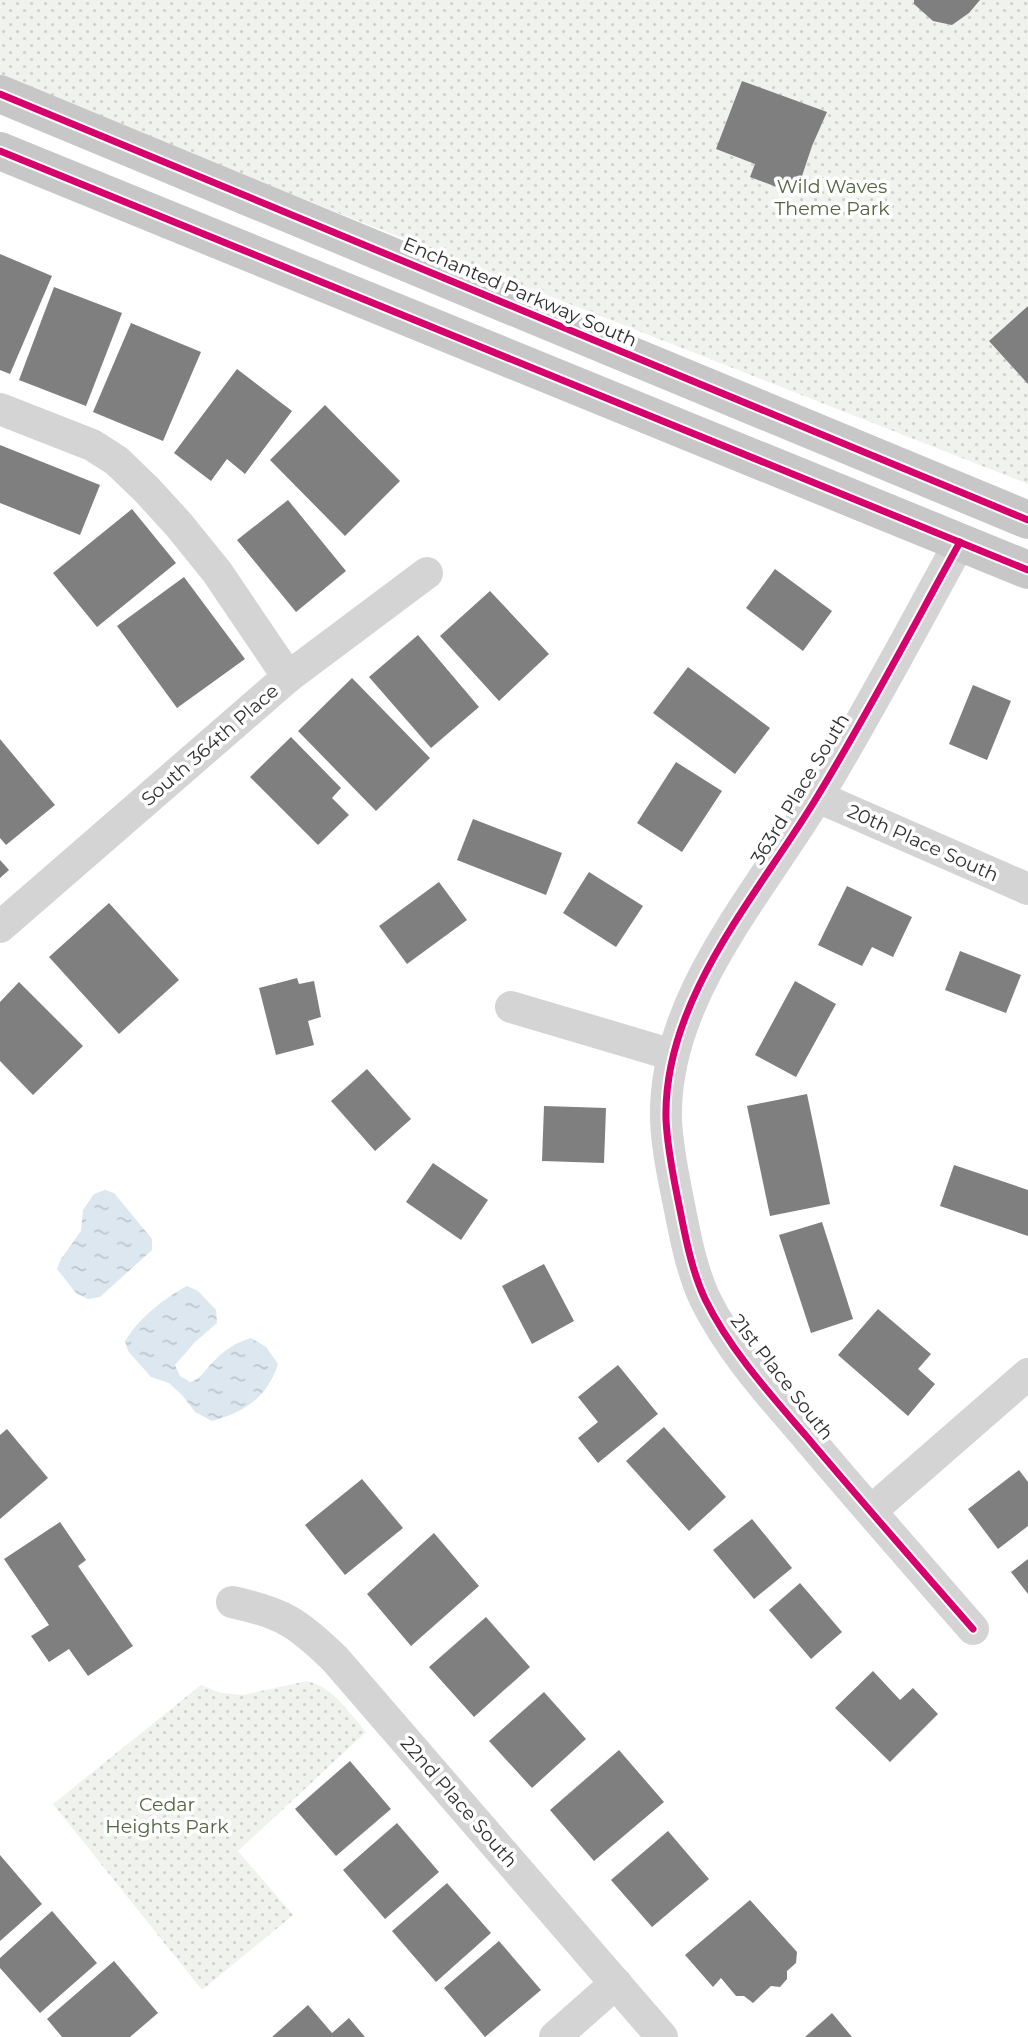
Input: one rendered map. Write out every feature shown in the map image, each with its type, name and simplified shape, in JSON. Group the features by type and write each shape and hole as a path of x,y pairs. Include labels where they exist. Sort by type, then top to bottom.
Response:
{"main road":[{"name":"Enchanted Parkway South","path":"0,94 1028,520"},
{"path":"0,151 1028,570"},
{"path":"960,542 968,534 984,528 1028,538"}],"street":[{"path":"0,409 93,445 117,461 155,499 217,572 288,677"},
{"name":"363rd Place South","path":"673,1055 686,1012 712,961 818,797 960,542"},
{"name":"South 364th Place","path":"0,927 288,677 427,573"},
{"name":"20th Place South","path":"818,797 1028,889"},
{"path":"511,1007 673,1055"},
{"name":"21st Place South","path":"673,1055 666,1119 670,1163 690,1255 705,1298 728,1338 764,1387 973,1629"},
{"path":"871,1511 1028,1374"},
{"name":"22nd Place South","path":"232,1602 262,1609 286,1619 309,1633 335,1659 662,2037"},
{"path":"555,2037 616,1983"}],"green space":[{"name":"Wild Waves Theme Park","path":"0,0 1028,0 1028,484 0,80"},
{"name":"Cedar Heights Park","path":"307,1681 333,1695 366,1732 238,1851 293,1915 202,1990 53,1804 201,1685 221,1693 243,1695"}],"water":[{"path":"105,1190 114,1193 152,1239 152,1250 100,1297 88,1299 76,1293 57,1269 81,1231 83,1210 94,1194"},
{"path":"187,1286 198,1291 216,1310 217,1323 195,1342 175,1365 180,1376 190,1382 194,1381 225,1351 251,1338 266,1347 278,1364 268,1386 253,1402 212,1421 195,1412 169,1383 151,1377 128,1351 125,1341 153,1309"}],"building":[{"path":"914,0 980,0 969,13 952,25 933,21 914,4"},
{"path":"742,81 827,112 796,194 750,177 755,164 716,149"},
{"path":"0,254 52,276 10,374 0,370"},
{"path":"54,287 122,313 86,406 19,380"},
{"path":"1028,306 1028,384 989,341"},
{"path":"131,323 201,352 163,441 93,412"},
{"path":"237,369 292,411 245,474 227,459 211,481 174,453"},
{"path":"325,405 400,481 345,536 270,460"},
{"path":"0,445 100,485 80,535 0,503"},
{"path":"288,500 346,571 296,612 237,540"},
{"path":"132,509 176,563 97,627 53,573"},
{"path":"775,569 832,611 803,651 746,608"},
{"path":"184,577 245,659 177,708 117,626"},
{"path":"490,591 549,654 499,701 440,636"},
{"path":"418,635 479,707 431,748 369,677"},
{"path":"688,667 770,728 735,774 653,713"},
{"path":"352,678 430,758 376,811 298,731"},
{"path":"973,685 1011,701 987,760 949,744"},
{"path":"291,737 341,788 332,798 349,815 318,845 250,777"},
{"path":"0,739 55,805 6,845 0,838"},
{"path":"676,762 722,791 682,852 637,823"},
{"path":"473,819 562,853 546,895 457,860"},
{"path":"0,860 9,870 0,878"},
{"path":"589,872 643,906 616,947 563,913"},
{"path":"439,882 467,920 407,964 379,926"},
{"path":"847,886 912,917 893,957 872,947 862,966 818,945"},
{"path":"109,903 179,980 119,1034 49,957"},
{"path":"960,951 1021,975 1006,1013 945,990"},
{"path":"297,978 299,984 314,981 321,1017 308,1021 314,1045 276,1055 259,988"},
{"path":"795,981 836,1004 796,1077 755,1055"},
{"path":"19,982 83,1046 33,1095 0,1061 0,1002"},
{"path":"367,1069 411,1119 375,1151 331,1101"},
{"path":"807,1094 830,1204 770,1216 747,1106"},
{"path":"544,1106 606,1108 604,1163 542,1161"},
{"path":"433,1163 488,1200 461,1240 406,1202"},
{"path":"954,1165 1028,1190 1028,1236 940,1206"},
{"path":"822,1222 853,1319 811,1333 779,1235"},
{"path":"544,1264 574,1321 532,1344 502,1286"},
{"path":"878,1309 931,1354 918,1369 935,1384 908,1416 838,1355"},
{"path":"618,1365 658,1414 598,1463 578,1438 598,1422 578,1397"},
{"path":"664,1427 726,1497 689,1531 626,1461"},
{"path":"7,1429 48,1478 0,1519 0,1435"},
{"path":"1019,1470 1028,1482 1028,1526 998,1549 968,1509"},
{"path":"362,1479 403,1528 345,1575 305,1525"},
{"path":"752,1519 792,1568 754,1599 713,1550"},
{"path":"60,1522 86,1560 78,1566 133,1646 88,1676 69,1649 49,1662 31,1636 49,1625 4,1559"},
{"path":"434,1533 479,1586 411,1646 367,1594"},
{"path":"1028,1559 1028,1594 1011,1572"},
{"path":"800,1583 842,1632 811,1659 769,1610"},
{"path":"486,1617 530,1667 474,1717 429,1667"},
{"path":"873,1671 900,1700 913,1688 938,1714 890,1762 835,1708"},
{"path":"544,1692 586,1739 532,1788 489,1741"},
{"path":"619,1750 664,1802 594,1861 550,1810"},
{"path":"350,1761 391,1809 336,1856 295,1809"},
{"path":"397,1823 439,1872 385,1919 343,1870"},
{"path":"668,1831 709,1879 652,1927 611,1880"},
{"path":"0,1855 42,1904 0,1941"},
{"path":"447,1883 491,1933 436,1982 392,1931"},
{"path":"750,1900 797,1952 796,1963 787,1971 787,1979 780,1987 771,1986 753,2003 744,1996 736,1996 721,1978 713,1987 685,1955"},
{"path":"52,1911 97,1963 40,2013 0,1968 0,1958"},
{"path":"499,1941 541,1990 485,2037 444,1988"},
{"path":"114,1961 158,2013 130,2037 62,2037 47,2019"},
{"path":"308,2005 332,2033 349,2018 365,2037 272,2037"},
{"path":"832,2013 852,2037 805,2037"}],"cycle path":[{"path":"0,94 1028,520"},
{"path":"0,151 1028,570"},
{"path":"960,542 836,766 718,950 697,990 680,1032 669,1075 666,1119 667,1138 688,1248 700,1287 715,1318 765,1388 973,1629"}]}
